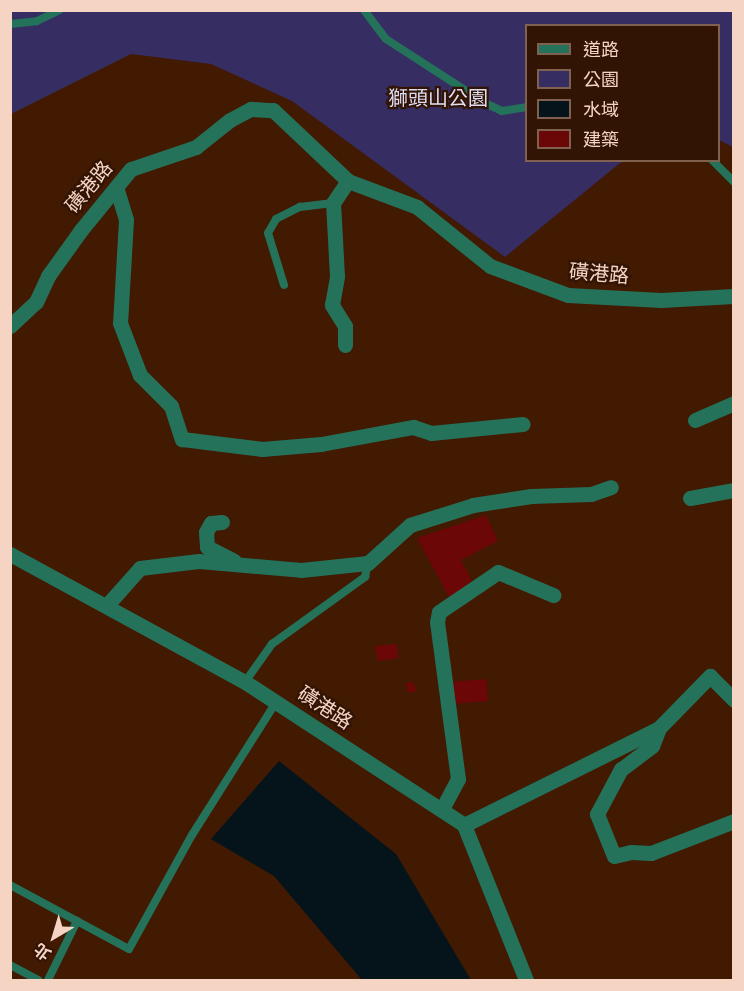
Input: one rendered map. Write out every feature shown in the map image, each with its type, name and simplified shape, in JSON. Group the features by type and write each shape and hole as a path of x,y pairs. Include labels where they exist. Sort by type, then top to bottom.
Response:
{"street":[{"name":"磺港路","path":"10,326 36,302 48,276 81,230 117,190 131,169 196,147 230,120 251,109 273,110 348,181 417,207 490,266 567,295 661,300 734,296"},
{"path":"345,345 345,326 332,305 337,276 333,203 348,181"},
{"path":"117,190 126,220 120,323 140,375 171,406 182,439 262,449 321,444 413,427 431,433 523,424"},
{"path":"695,420 734,403"},
{"path":"108,604 140,568 199,561 237,562 301,570 368,563 410,525 473,505 531,496 591,494 611,487"},
{"path":"690,498 734,490"},
{"path":"222,522 212,523 207,532 207,547 237,562"},
{"name":"磺港路","path":"10,554 108,604 245,682 464,825"},
{"path":"442,809 458,780 437,622 439,612 498,572 553,595"},
{"path":"526,981 464,825 659,728 710,676 734,700"},
{"path":"659,728 652,746 615,777 597,814 614,856 631,852 651,853 734,821"}],"lane":[{"path":"10,24 37,21 60,10"},
{"path":"364,10 386,39 485,103 502,111 525,107"},
{"path":"714,162 734,182"},
{"path":"284,285 268,233 276,219 300,207 333,203"},
{"path":"245,682 272,644 365,577 368,563"},
{"path":"10,885 129,949 192,835 276,702"},
{"path":"48,981 77,921"},
{"path":"10,966 38,981"}],"green space":[{"name":"獅頭山公園","path":"11,11 733,11 733,147 720,140 720,24 525,24 525,162 624,162 620,163 505,257 292,101 211,64 131,54 11,114"}],"water":[{"path":"279,761 396,854 471,980 362,980 274,876 211,839"}],"building":[{"path":"486,515 498,541 461,560 472,581 450,599 417,538"},
{"path":"397,644 398,658 378,661 375,646"},
{"path":"486,679 488,701 453,704 451,682"},
{"path":"413,682 416,691 408,693 406,683"}]}
